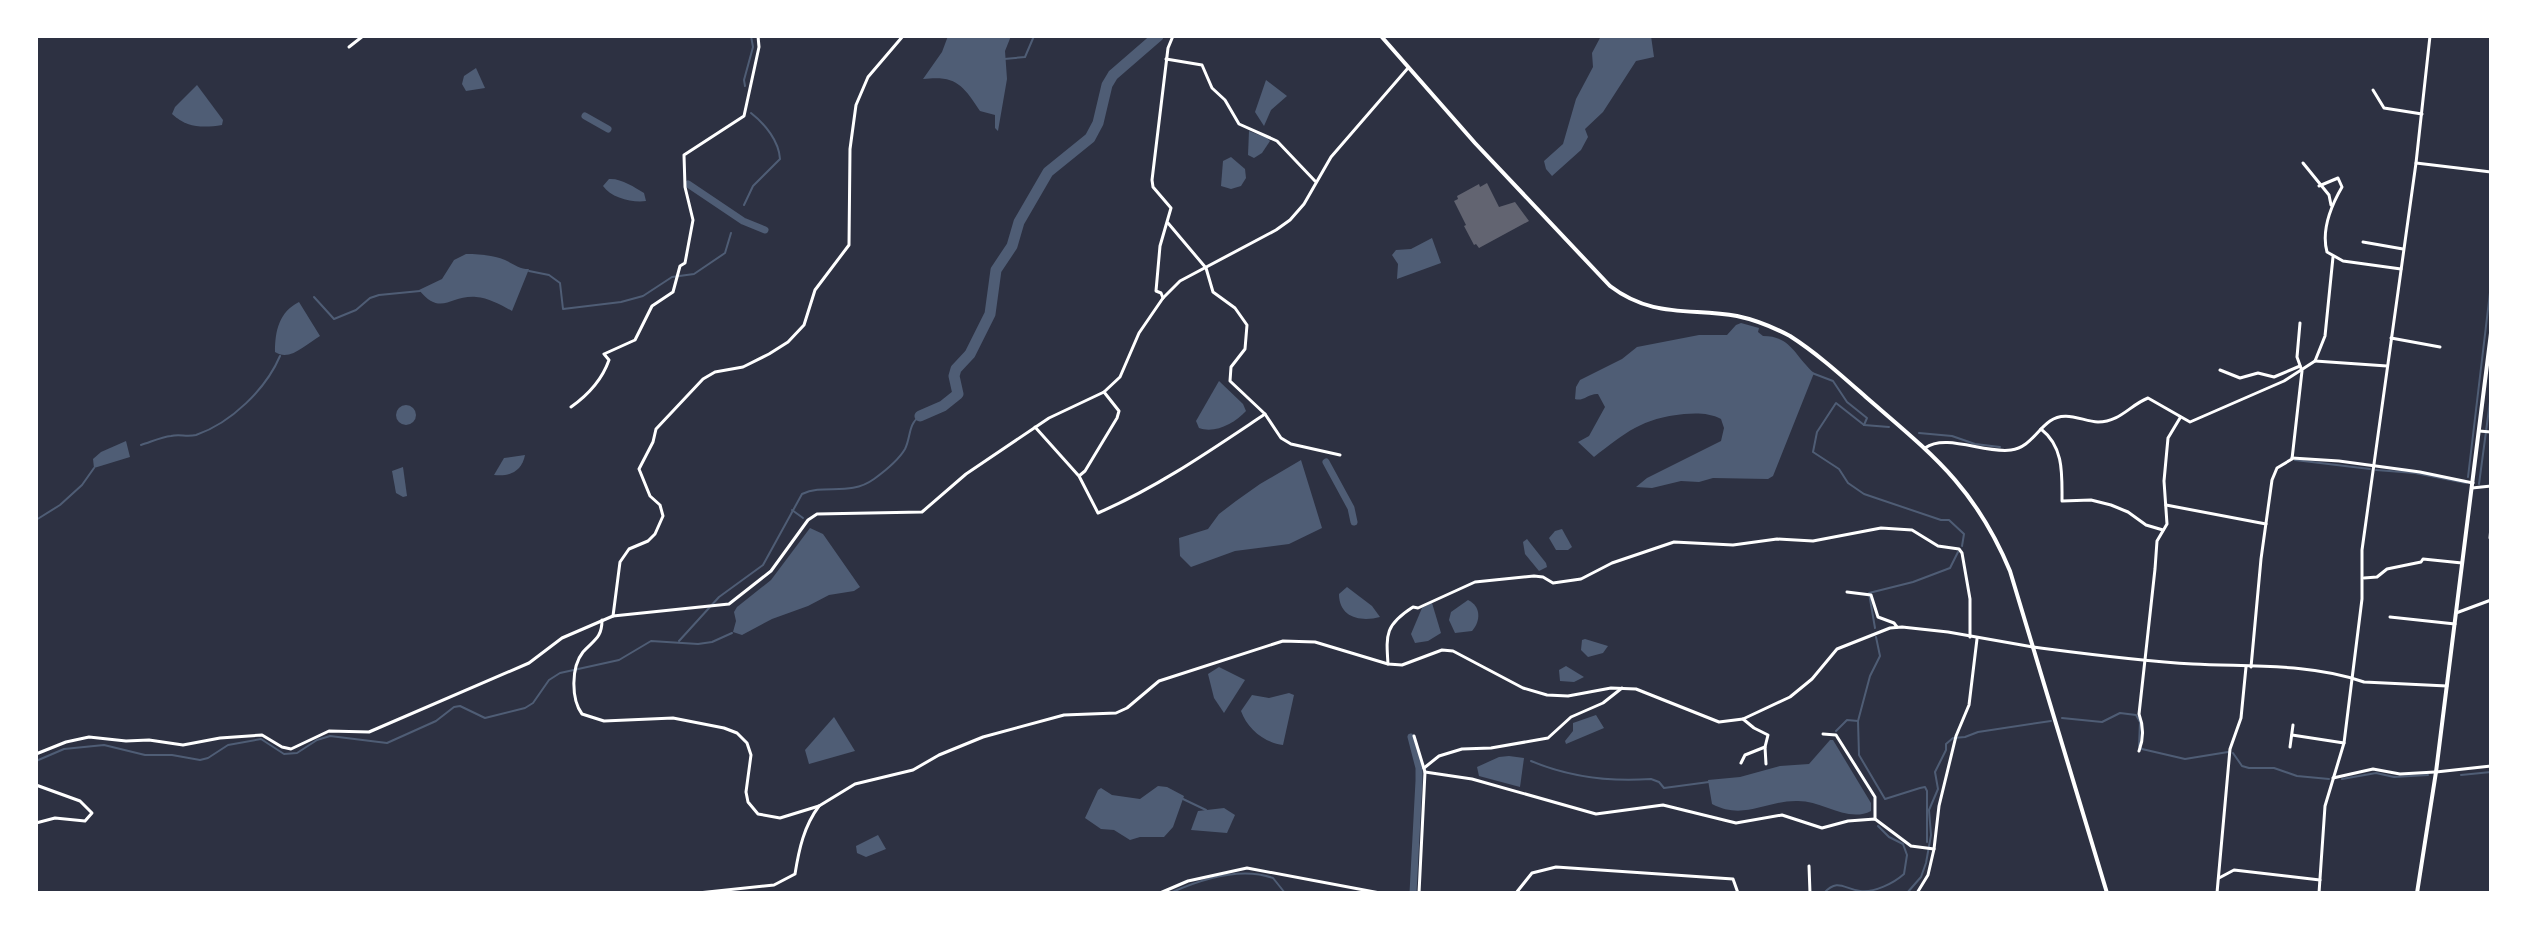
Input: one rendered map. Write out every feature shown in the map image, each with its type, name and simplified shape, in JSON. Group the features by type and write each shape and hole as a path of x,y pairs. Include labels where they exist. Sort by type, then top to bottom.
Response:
{"main road":[{"path":"1381,36 1590,267 1623,296 1660,309 1737,316 1779,329 1811,351 1925,448 1962,485 1989,526 2010,571 2107,893"},
{"path":"2417,893 2473,486 2486,432 2491,333"}],"street":[{"path":"349,47 363,36"},
{"path":"571,407 583,398 605,371 609,360 604,354 635,340 652,306 673,292 680,266 685,263 693,220 685,187 684,155 744,116 759,47 758,36"},
{"path":"613,616 620,562 629,549 648,541 655,534 663,516 660,505 650,496 639,469 656,429 709,375 743,367 788,342 804,325 815,290 847,252 850,236 850,149 856,105 868,77 903,36"},
{"path":"1163,298 1156,291 1160,246 1171,208 1153,187 1152,180 1166,59 1173,36"},
{"path":"2319,893 2325,806 2344,743 2364,578 2362,550 2416,163 2430,36"},
{"path":"1166,59 1202,65 1212,88 1225,100 1239,124 1277,141 1317,182"},
{"path":"36,754 89,737 183,745 262,735 291,749 329,731 369,732 529,663 562,638 613,616 729,604 761,581 808,520 817,514 922,512 966,474 1035,427 1104,392 1120,377 1139,333 1163,298 1180,281 1283,226 1304,204 1331,157 1408,68"},
{"path":"2373,90 2384,108 2422,114"},
{"path":"2303,163 2329,195 2331,205"},
{"path":"2416,163 2491,172"},
{"path":"2319,186 2338,178 2342,187 2331,205 2324,242 2327,252 2333,257 2401,269"},
{"path":"1168,223 1206,268 1213,292 1235,308 1247,325 1245,349 1231,367 1230,381 1265,414 1281,438 1291,444 1340,455"},
{"path":"2363,242 2403,249"},
{"path":"2315,361 2325,336 2333,257"},
{"path":"2292,458 2301,369 2297,357 2300,323"},
{"path":"2391,338 2440,347"},
{"path":"1925,448 1933,442 1942,442 1981,449 2016,450 2051,420 2061,416 2100,422 2124,415 2148,398 2190,422 2315,361 2387,366"},
{"path":"2220,370 2240,378 2258,373 2274,377 2301,369"},
{"path":"1079,476 1117,418 1119,411 1104,392"},
{"path":"1035,427 1079,476 1098,513 1129,500 1192,463 1265,414"},
{"path":"2140,748 2143,740 2139,714 2155,551 2167,524 2164,481 2168,438 2180,418"},
{"path":"2041,429 2053,438 2058,450 2062,468 2062,501 2091,500 2111,505 2146,525 2163,530"},
{"path":"2217,893 2230,749 2241,718 2272,480 2277,468 2292,458 2339,461 2420,472 2473,486 2491,486"},
{"path":"2166,505 2266,524"},
{"path":"2490,538 2491,527"},
{"path":"1388,664 1386,638 1388,629 1396,620 1413,607 1418,608 1475,582 1534,576 1553,583 1567,582 1674,542 1733,545 1766,540 1813,541 1881,528 1912,530 1938,546 1959,549 1970,599 1970,637"},
{"path":"2364,578 2377,577 2387,569 2423,559 2463,563"},
{"path":"1847,592 1870,595 1878,617 1897,627"},
{"path":"2456,613 2491,600"},
{"path":"2390,617 2455,624"},
{"path":"602,620 598,640 583,652 576,673 573,699 582,714 604,721 673,718 737,733 750,748 748,802 758,814 780,818 819,806 855,784 913,770 939,755 983,737 1064,715 1116,713 1127,708 1159,681 1283,641 1315,642 1388,664 1402,665 1442,650 1453,651 1523,688 1547,695 1568,696 1622,688 1636,689 1719,722 1743,719 1801,689 1837,649 1897,627 2144,661 2287,668 2364,682 2447,686"},
{"path":"1917,893 1928,875 1939,806 1955,738 1969,705 1977,639"},
{"path":"1424,770 1439,756 1462,749 1491,748 1548,738 1571,717 1603,703 1622,688"},
{"path":"1743,719 1768,735 1766,764"},
{"path":"2290,747 2293,725"},
{"path":"1823,734 1836,735 1875,797 1875,819"},
{"path":"2292,735 2344,743"},
{"path":"1414,736 1424,770 1416,892"},
{"path":"1741,763 1745,755 1765,747"},
{"path":"2333,778 2373,769 2400,774 2491,766"},
{"path":"1424,770 1472,779 1596,814 1663,805 1736,823 1782,815 1822,828 1848,821 1875,819 1911,846 1931,849"},
{"path":"36,785 80,801 92,813 85,821 55,818 36,823"},
{"path":"698,893 774,885 795,874 802,839 819,806"},
{"path":"1809,866 1810,893"},
{"path":"1516,893 1532,873 1556,867 1733,879 1738,893"},
{"path":"1160,893 1188,881 1247,868 1380,893 1435,893"},
{"path":"2219,878 2234,870 2320,880"}],"water":[{"path":"948,36 1011,36 1005,51 1007,79 998,131 995,115 980,111 958,84 943,79 923,79 942,52"},
{"path":"1601,36 1651,36 1654,57 1636,61 1603,112 1585,129 1588,137 1581,150 1552,176 1544,161 1563,144 1576,99 1593,67 1592,53"},
{"path":"476,68 485,88 466,91 462,84 464,76"},
{"path":"1266,80 1287,96 1271,110 1264,126 1255,112"},
{"path":"197,85 223,120 222,125 196,126 172,114"},
{"path":"1249,131 1270,141 1254,158 1248,155"},
{"path":"1231,157 1245,169 1246,178 1241,186 1231,189 1221,186 1223,161"},
{"path":"609,179 623,181 636,188 644,193 646,201 611,194 603,186"},
{"path":"1432,238 1441,263 1397,279 1398,264 1392,255 1396,250 1411,249"},
{"path":"466,254 496,257 529,269 512,311 476,297 440,304 419,290 442,279 454,260"},
{"path":"299,302 320,336 298,351 281,355 275,352 280,323 287,311"},
{"path":"1741,323 1759,328 1758,332 1763,336 1786,343 1814,373 1773,476 1768,479 1713,478 1652,488 1636,487 1647,478 1721,441 1724,428 1721,419 1708,415 1684,414 1645,423 1594,457 1578,442 1589,436 1605,407 1598,394 1575,399 1580,380 1622,359 1637,347 1699,335 1727,335"},
{"path":"1219,381 1243,404 1246,411 1224,426 1212,430 1199,428 1196,421"},
{"path":"406,405 413,408 416,415 413,422 406,425 399,422 396,415 399,408"},
{"path":"126,441 130,457 94,468 93,459 101,452"},
{"path":"525,455 514,472 494,475 504,458"},
{"path":"1301,460 1322,528 1289,544 1235,551 1191,567 1180,556 1179,538 1208,529 1219,514 1236,501"},
{"path":"403,467 407,496 403,497 396,493 392,471"},
{"path":"810,528 823,534 860,587 829,595 742,635 733,632 737,607 771,580"},
{"path":"1562,529 1572,547 1556,550 1549,538"},
{"path":"1527,539 1547,567 1539,571 1525,554 1523,542"},
{"path":"1347,587 1372,606 1380,617 1366,619 1347,613 1339,594"},
{"path":"1468,600 1477,610 1477,623 1472,631 1455,633 1449,620 1451,612"},
{"path":"1432,603 1441,633 1428,641 1415,643 1411,634 1422,608"},
{"path":"1582,640 1608,646 1603,653 1588,657 1581,650"},
{"path":"1566,666 1584,677 1574,682 1560,681 1559,670"},
{"path":"1219,667 1245,680 1224,713 1214,698 1208,674"},
{"path":"1289,693 1294,695 1283,745 1257,734 1241,711 1252,695 1269,698"},
{"path":"1596,715 1604,728 1566,744 1573,731 1573,723"},
{"path":"834,717 855,751 809,764 805,750"},
{"path":"1833,740 1871,803 1871,811 1844,813 1798,801 1735,811 1712,804 1708,780 1740,777 1780,766 1809,764"},
{"path":"1509,756 1524,758 1520,787 1479,776 1477,767"},
{"path":"1158,786 1184,796 1173,827 1164,837 1130,840 1114,830 1101,829 1085,818 1101,788 1112,795 1140,799"},
{"path":"1224,808 1235,815 1227,833 1191,830 1198,811"},
{"path":"878,835 886,849 866,857 857,853 856,846"}],"building":[{"path":"1487,183 1499,207 1515,202 1529,221 1479,248 1474,245 1454,201 1458,199 1457,196 1479,184 1480,187"}],"waterway":[{"path":"745,86 753,47 751,36"},
{"path":"1004,59 1025,57 1034,36"},
{"path":"920,416 943,406 958,394 954,376 956,369 970,354 990,314 996,270 1012,246 1019,222 1048,172 1090,138 1113,75 1158,36"},
{"path":"744,205 753,186 780,159 770,133 751,113"},
{"path":"585,116 608,129"},
{"path":"688,184 743,221 765,230"},
{"path":"529,271 549,275 560,283 563,309 621,302 643,296 672,277 694,274 725,253 731,233"},
{"path":"2468,477 2491,284"},
{"path":"314,297 334,319 356,310 370,298 379,295 420,291"},
{"path":"141,445 177,435 196,435 222,422 246,403 266,381 280,356"},
{"path":"1812,373 1833,381 1847,402 1867,418 1864,425"},
{"path":"2479,484 2491,394"},
{"path":"1889,427 1864,425 1836,403 1817,432 1813,452 1839,469 1848,483 1864,494 1949,520 1964,534 1962,546"},
{"path":"679,641 719,597 763,565 802,494 846,489 874,479 902,453 913,423 920,416"},
{"path":"1919,433 1952,436 1975,444 2000,447"},
{"path":"2295,460 2370,469"},
{"path":"1326,462 1351,508 1354,522"},
{"path":"36,520 60,505 82,485 94,468"},
{"path":"2376,470 2415,473 2466,483"},
{"path":"792,510 803,518"},
{"path":"1875,628 1869,593 1913,582 1950,568 1958,552"},
{"path":"36,761 64,749 104,745 145,755 172,755 200,760 228,745 261,739 284,754 297,753 330,736 387,743 436,721 454,707 460,706 485,718 525,708 533,703 549,680 560,673 619,660 651,641 698,644 712,642 732,633"},
{"path":"1876,637 1880,656 1870,676 1858,721 1859,755 1885,799 1925,787 1927,842"},
{"path":"2062,718 2102,722 2120,713 2136,715 2140,722 2139,746 2142,749 2185,759 2228,752"},
{"path":"1836,731 1847,720 1858,721"},
{"path":"1907,893 1921,877 1926,863 1931,835 1929,810 1938,789 1935,772 1946,744 1953,738 1978,732 2051,721"},
{"path":"1411,737 1419,768 1413,893"},
{"path":"2233,753 2242,766 2249,768 2274,768 2297,776 2329,779"},
{"path":"1531,761 1590,777 1651,779 1664,788 1709,782"},
{"path":"2461,775 2491,772"},
{"path":"2342,779 2376,773 2394,777 2428,775"},
{"path":"1183,799 1206,810"},
{"path":"1824,893 1837,885 1860,891 1877,889 1904,874 1907,855 1903,844 1889,837 1878,826"},
{"path":"1170,893 1208,879 1247,873 1273,878 1285,893"}]}
